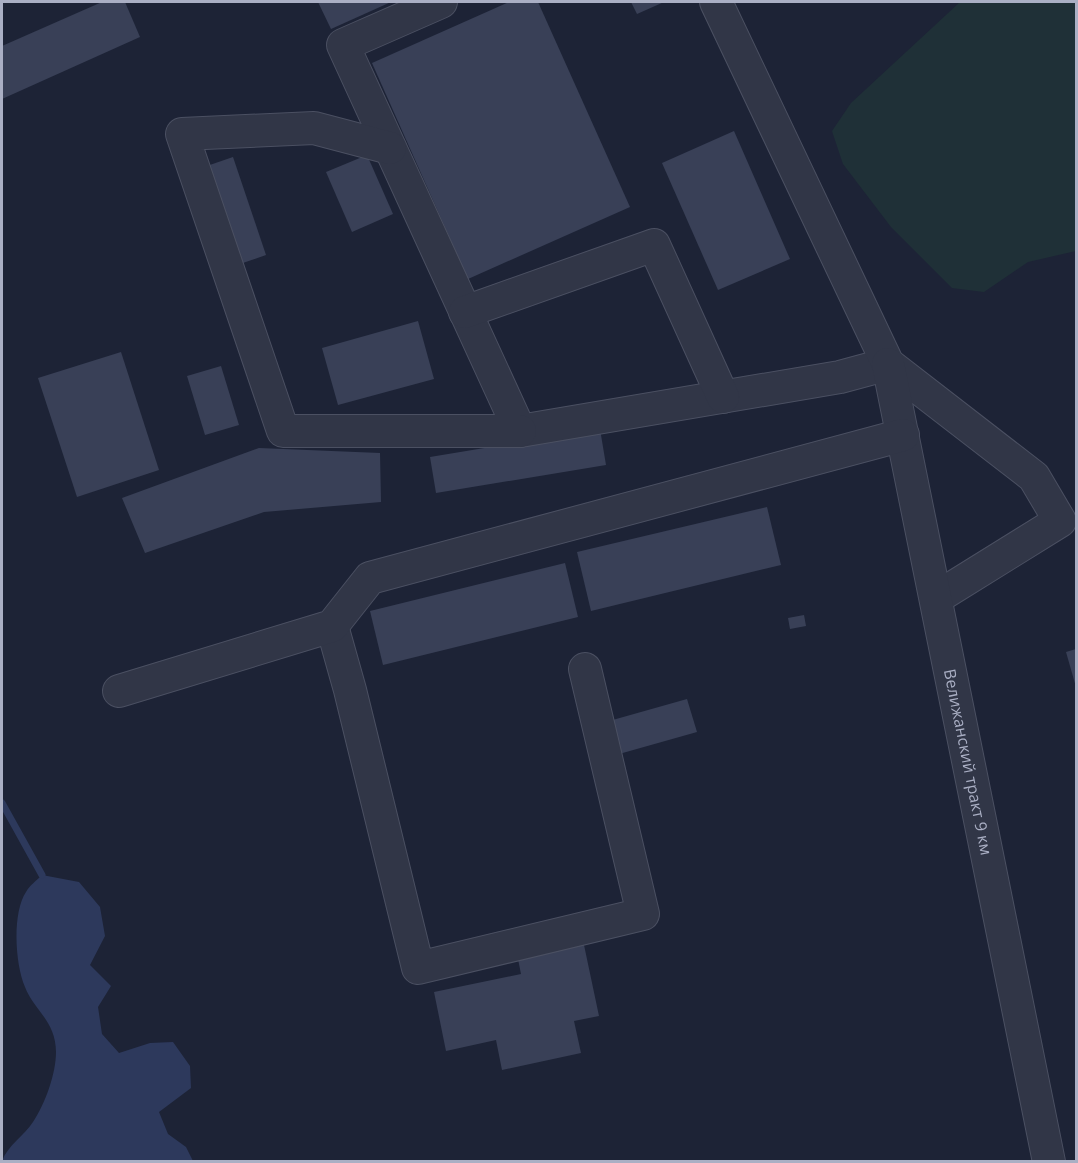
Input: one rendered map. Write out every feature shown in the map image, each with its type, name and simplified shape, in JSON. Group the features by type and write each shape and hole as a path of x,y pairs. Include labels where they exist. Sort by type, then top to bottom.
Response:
{"street":[{"path":"441,2 342,45 520,431"},
{"path":"716,2 888,364 1034,477 1060,521 936,598"},
{"path":"390,148 314,129 182,134 283,431 520,431 840,377 888,364"},
{"path":"465,312 654,245 723,397"},
{"name":"Велижанский тракт 9 км","path":"888,364 1049,1161"},
{"path":"119,691 332,626 370,579 903,435"},
{"path":"332,626 350,690 417,968 643,914 585,669"}],"shaded area":[{"path":"960,2 1076,2 1076,251 1028,262 984,292 952,288 891,227 843,164 832,131 851,103"}],"water":[{"path":"42,875 79,882 100,907 105,936 90,965 111,986 98,1007 102,1034 119,1053 150,1043 173,1042 190,1066 191,1088 159,1112 168,1134 186,1147 193,1161 2,1161 8,1150 37,1115 46,1098 56,1061 52,1032 25,987 19,965 16,939 22,901 29,888"}],"building":[{"path":"102,2 125,2 140,37 2,99 2,46"},
{"path":"318,2 391,2 331,29"},
{"path":"509,2 538,2 630,207 468,279 372,63"},
{"path":"631,2 664,2 637,14"},
{"path":"734,131 790,259 718,290 662,163"},
{"path":"367,155 393,214 352,232 326,172"},
{"path":"233,157 266,255 234,266 201,168"},
{"path":"418,321 434,379 338,405 322,348"},
{"path":"121,352 159,470 77,497 38,378"},
{"path":"221,366 239,425 205,435 187,376"},
{"path":"600,429 606,465 436,493 430,457"},
{"path":"259,448 380,453 381,502 264,512 145,553 122,498"},
{"path":"767,507 781,565 591,611 577,552"},
{"path":"565,563 578,617 383,665 370,611"},
{"path":"804,615 806,626 790,629 788,618"},
{"path":"1076,649 1076,687 1066,652"},
{"path":"687,699 697,732 612,756 602,723"},
{"path":"584,945 599,1016 574,1021 581,1053 502,1070 496,1040 446,1051 434,992 521,974 518,959"}],"waterway":[{"path":"2,803 42,875"}]}
